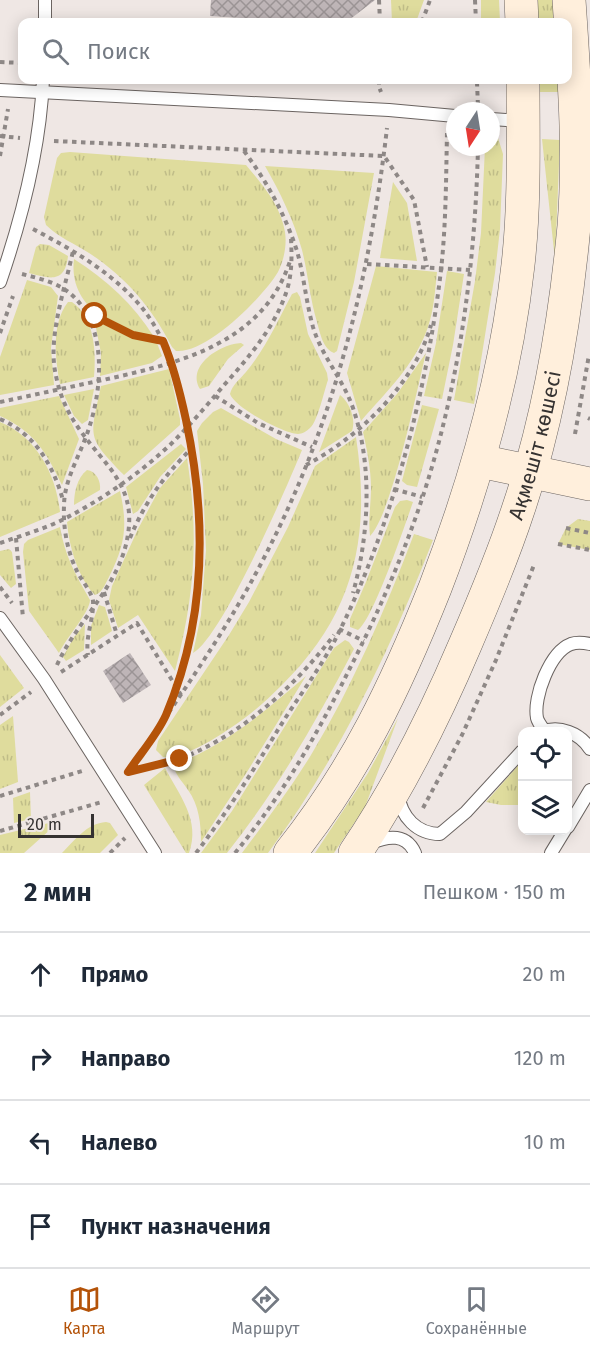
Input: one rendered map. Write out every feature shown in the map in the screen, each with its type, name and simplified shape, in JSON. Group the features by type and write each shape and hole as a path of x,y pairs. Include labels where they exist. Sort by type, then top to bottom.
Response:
{"street":[{"path":"521,0 522,18"},
{"name":"Ақмешіт көшесі","path":"569,0 570,18"},
{"name":"Ақмешіт көшесі","path":"355,852 398,785 433,716 473,628 518,511 530,471 552,377 574,225 576,115 572,49"},
{"path":"290,853 333,795 358,756 384,707 436,584 480,461 492,416 513,306 522,218 523,84"},
{"path":"480,461 590,484"}],"lane":[{"path":"45,0 45,18"},
{"path":"0,282 27,186 43,85"},
{"path":"6,90 43,85 446,115"},
{"path":"500,120 524,121"},
{"path":"0,618 44,679 155,853"},
{"path":"541,727 537,720 536,705 551,662 561,651 572,644 590,644"},
{"path":"572,733 590,749"},
{"path":"398,785 399,802 405,814 427,834 440,834 466,812 518,754"},
{"path":"572,819 590,790"},
{"path":"551,853 562,835"},
{"path":"355,852 372,842 389,837 402,838 413,847 415,853"}],"path":[{"path":"379,0 380,18"},
{"path":"423,18 430,0"},
{"path":"475,0 476,18"},
{"path":"0,62 18,63"},
{"path":"477,84 478,102"},
{"path":"0,156 6,90"},
{"path":"340,628 308,667 252,718 230,734 180,759 128,772 233,613 268,550 306,465 348,345 367,264 380,191 389,110"},
{"path":"52,141 384,156"},
{"path":"244,150 267,182 290,232 297,252 314,329 321,349 346,391 354,409 359,430 364,456 366,498 362,556 350,606"},
{"path":"384,156 414,200 428,267"},
{"path":"196,853 253,771 334,640 366,570 394,489 415,415 430,346 441,268 448,156"},
{"path":"235,853 276,800 309,746 364,641 406,544 422,497 447,407 461,336 470,270 477,156"},
{"path":"30,240 33,227 106,274 137,302 163,341 172,363 192,449 201,528 197,602 191,634 165,718"},
{"path":"0,543 64,518 122,483 172,443 259,343 275,317 286,293 290,276 292,254 290,232"},
{"path":"73,251 54,339 55,374 68,412 122,483 129,519 123,554"},
{"path":"0,402 172,363 220,344 259,315 271,300 285,275 292,254"},
{"path":"367,264 470,270"},
{"path":"17,283 20,273 48,281 65,290 83,307 95,335 98,381 93,413 67,487 64,504 69,549 75,569 92,597 88,655"},
{"path":"0,333 14,293"},
{"path":"83,307 119,330 163,341"},
{"path":"306,465 325,455 359,430 378,411 418,358 426,342 435,310"},
{"path":"575,434 590,349"},
{"path":"215,396 258,423 312,447"},
{"path":"0,419 16,427 41,451 51,468 64,504"},
{"path":"57,665 78,627 104,592 136,523 158,485 192,449"},
{"path":"394,489 422,497"},
{"path":"566,528 590,533"},
{"path":"16,538 23,619"},
{"path":"558,544 590,550"},
{"path":"104,592 117,636"},
{"path":"62,672 137,623 181,695"},
{"path":"340,628 364,641"},
{"path":"0,715 31,692"},
{"path":"0,796 83,770"},
{"path":"0,831 103,802"},
{"path":"110,853 126,838"}],"green space":[{"path":"391,0 424,0 417,18 392,18"},
{"path":"481,0 499,0 500,18 481,18"},
{"path":"536,0 554,0 555,18 537,18"},
{"path":"540,84 558,84 559,92 540,92"},
{"path":"542,139 560,140 555,260"},
{"path":"500,144 503,154 500,229 474,404 454,400 481,233 485,156 500,156"},
{"path":"61,153 246,165 270,196 283,222 285,247 278,272 247,309 218,334 189,349 176,351 147,306 115,272 46,225 44,217 57,158"},
{"path":"265,166 374,173 354,282 337,351 334,353 327,348 321,336 295,228"},
{"path":"393,182 407,203 417,261 380,258"},
{"path":"40,244 49,245 68,256 64,271 60,275 44,277 29,273 36,247"},
{"path":"74,259 118,294 154,337 124,329 110,322 86,303 78,290 74,276"},
{"path":"376,266 437,272 432,313 416,354 361,421 347,373"},
{"path":"447,271 464,274 442,399 424,396 436,343"},
{"path":"27,280 51,287 58,296 51,348 54,385 0,395 0,357"},
{"path":"297,292 308,334 327,373 328,380 313,424 306,431 298,434 260,419 241,406 230,394 234,385 260,353 292,294"},
{"path":"68,302 72,302 80,309 90,326 95,357 94,377 60,384 56,353 57,331"},
{"path":"97,322 123,334 157,343 162,356 152,363 100,376 101,353"},
{"path":"241,343 244,345 228,359 209,386 200,389 197,380 198,372 208,357 224,347"},
{"path":"426,353 395,478 387,503 370,536 371,481 363,432 397,394"},
{"path":"169,369 180,425 124,475 103,452 94,435 93,427 101,386"},
{"path":"94,389 88,420 82,424 74,416 64,395"},
{"path":"340,395 347,402 351,412 352,431 319,452"},
{"path":"59,396 79,439 62,485 45,453 31,436 0,416 0,408"},
{"path":"422,405 439,409 417,487 407,485 402,481"},
{"path":"221,408 276,439 302,450 269,526 236,591 220,620 193,653 201,615 206,550 203,484 197,431 213,412"},
{"path":"0,422 24,437 42,459 54,484 60,512 0,537"},
{"path":"356,437 361,507 358,540 352,571 341,601 326,630 307,658 250,714 197,748 179,755 163,757 156,750 158,741 249,602 288,527 315,466"},
{"path":"181,444 186,449 160,477 138,511 133,514 126,487"},
{"path":"187,458 193,513 193,565 187,616 175,671 138,615 118,628 109,600 112,586 160,488"},
{"path":"87,470 93,472 97,477 100,490 74,505 77,486"},
{"path":"120,491 124,515 122,545 105,585 95,595 84,580 75,561 67,522"},
{"path":"400,501 413,502 372,609 358,630 350,627 350,619 395,507"},
{"path":"578,519 590,521 590,550 558,544 566,528"},
{"path":"60,527 71,565 90,600 86,611 59,653 29,611 23,552 24,544 28,540"},
{"path":"414,534 433,540 381,663 340,741 294,817 268,853 242,853 295,780 341,702 392,591"},
{"path":"9,549 12,552 16,584 11,588 0,575 0,551"},
{"path":"99,605 105,607 112,631 91,645 91,626"},
{"path":"85,624 84,650 66,661 63,657 74,637"},
{"path":"345,640 354,649 311,728 263,805 227,853 201,853 232,811 334,648"},
{"path":"0,655 24,688 0,707"},
{"path":"306,676 201,842 200,822 195,802 173,765 227,738"},
{"path":"13,716 18,782 0,789 0,725"},
{"path":"398,718 365,807 334,853 315,853 368,773"},
{"path":"518,766 518,805 486,802"},
{"path":"165,768 187,808 192,830 189,853 186,853 144,785"},
{"path":"30,792 31,819 14,823 13,798"},
{"path":"61,820 24,853 0,853 0,835"},
{"path":"106,822 110,823 118,835 100,853 62,853 87,829"}],"building":[{"path":"211,0 375,0 352,18 210,16"},
{"path":"130,653 151,685 123,703 103,671"}],"route":[{"path":"95,316 119,330 163,341 174,365 191,444 201,528 197,602 191,634 165,718 128,772 180,759"}]}
